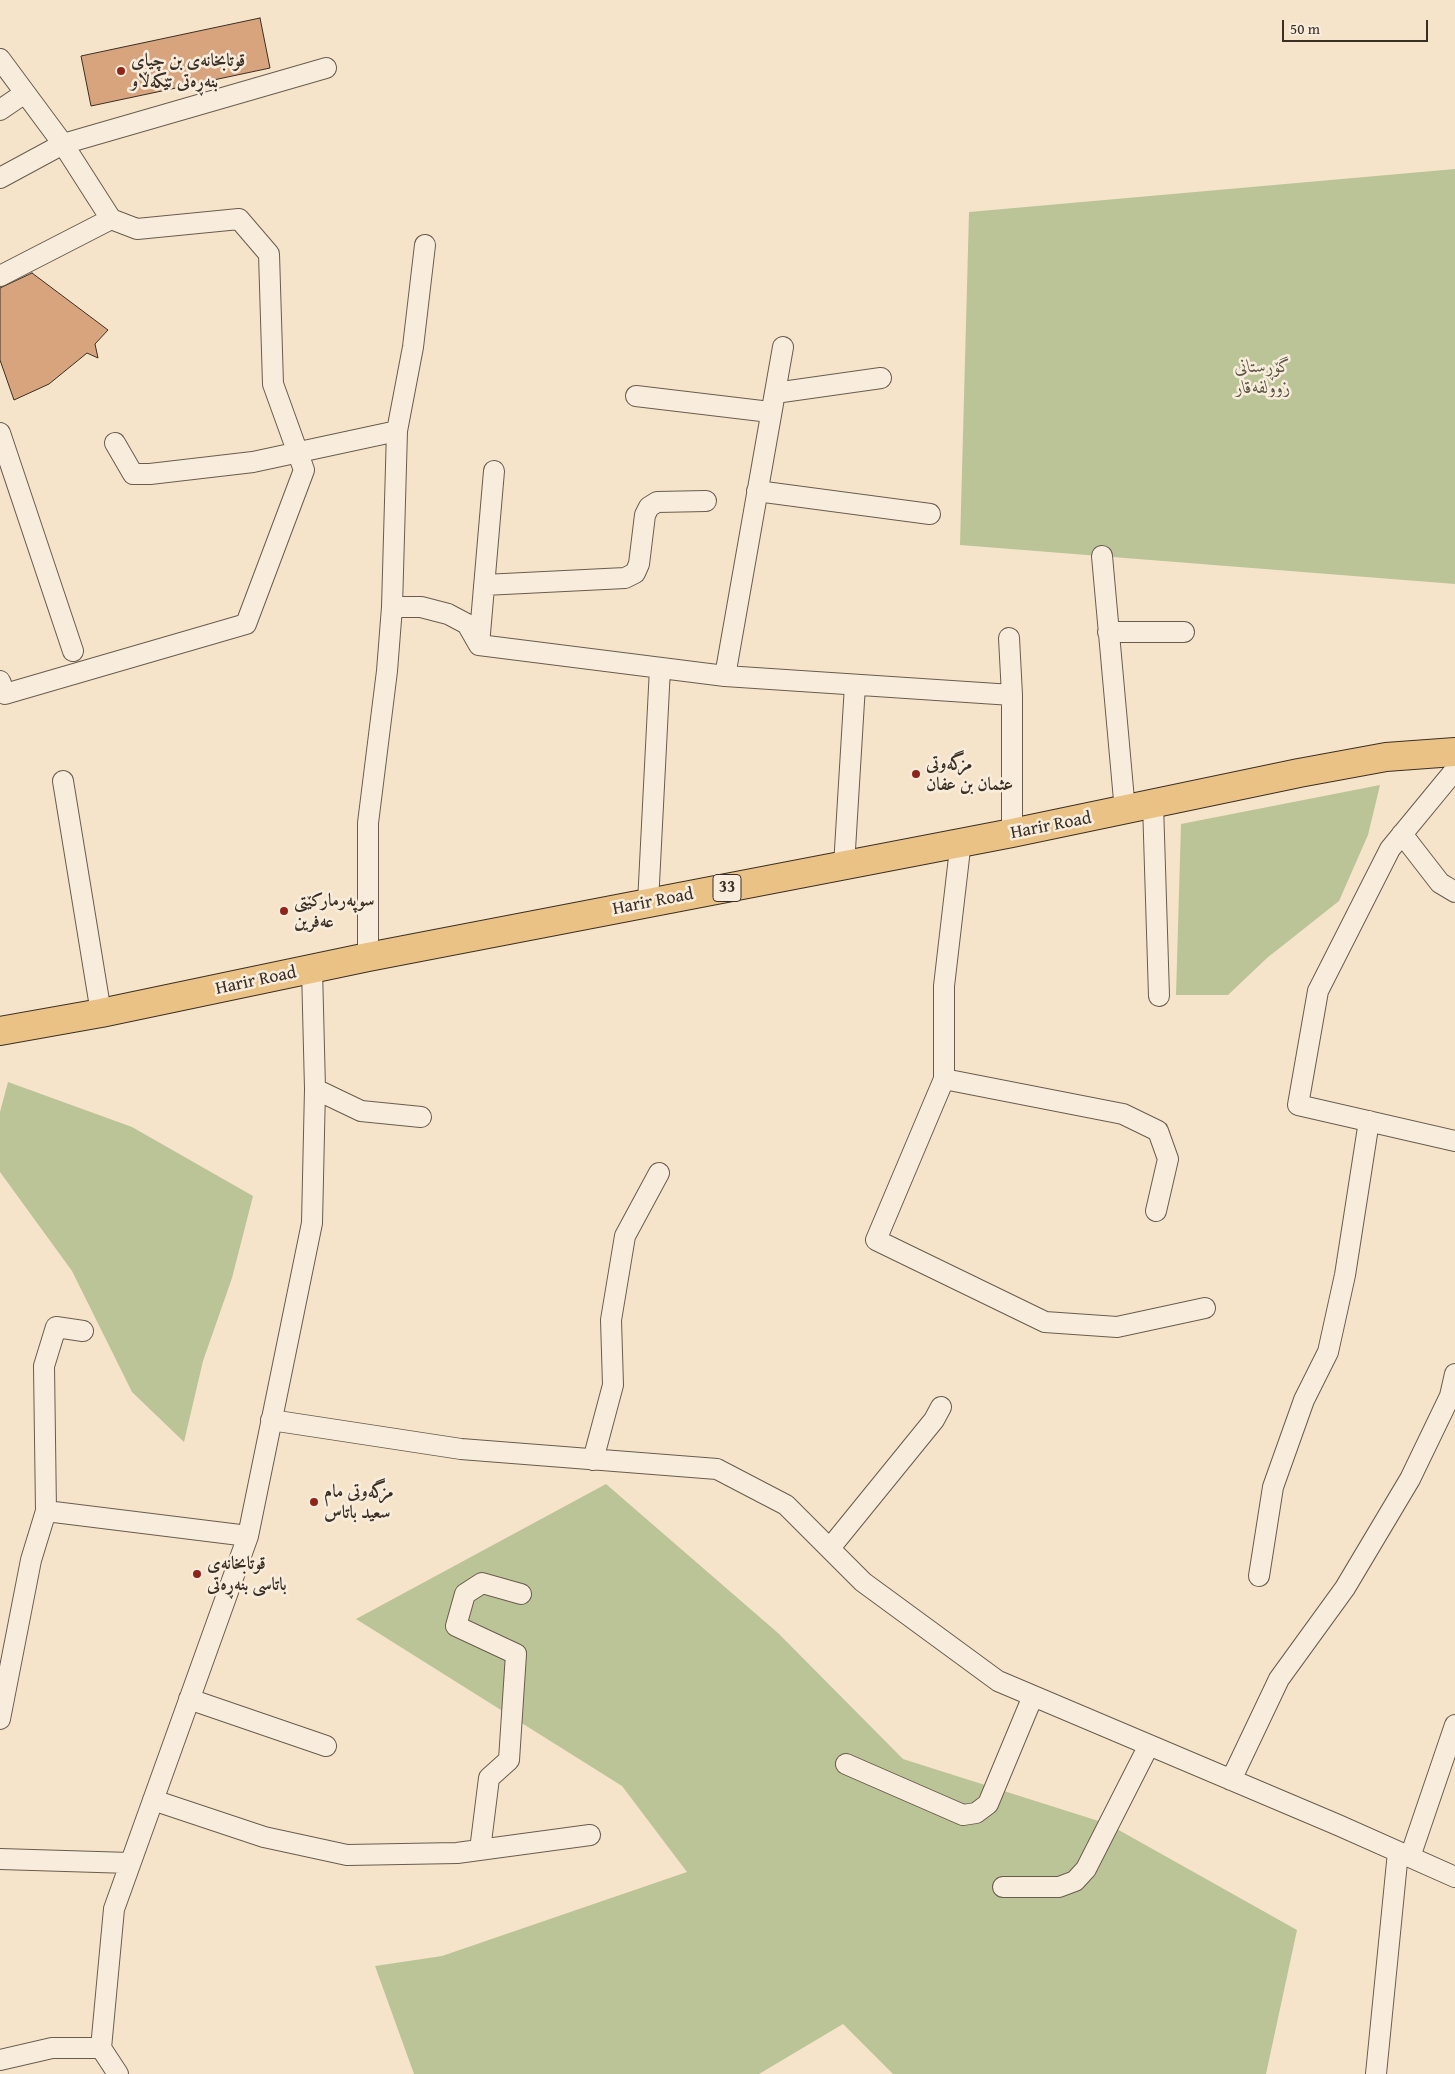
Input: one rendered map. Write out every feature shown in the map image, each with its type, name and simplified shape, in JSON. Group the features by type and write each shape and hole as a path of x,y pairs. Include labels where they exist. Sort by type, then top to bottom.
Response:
{"main road":[{"name":"Harir Road","path":"0,1031 101,1013 368,957 1125,811 1299,773 1386,757 1455,752"}],"street":[{"path":"0,59 63,144 112,219 137,229 239,219 269,254 273,384 304,470 246,624 5,694 0,681"},
{"path":"0,178 63,144 326,68"},
{"path":"0,110 25,93"},
{"path":"0,276 112,219"},
{"path":"368,957 368,823 387,670 392,607 397,431 413,347 425,245"},
{"path":"725,676 783,347"},
{"path":"636,396 773,403 881,378"},
{"path":"115,443 133,474 150,474 253,462 397,431"},
{"path":"0,433 73,651"},
{"path":"479,645 494,471"},
{"path":"757,491 930,514"},
{"path":"484,585 625,578 634,573 639,564 645,515 649,507 657,502 706,501"},
{"path":"1102,556 1125,811"},
{"path":"392,607 421,607 448,614 467,624 479,645"},
{"path":"1108,632 1184,632"},
{"path":"1009,638 1012,695 1012,833"},
{"path":"479,645 725,676 1012,695"},
{"path":"648,904 660,668"},
{"path":"844,866 855,685"},
{"path":"1455,770 1390,849 1318,991 1298,1105 1455,1141"},
{"path":"62,781 101,1013"},
{"path":"1153,804 1159,996"},
{"path":"1402,834 1440,883 1455,892"},
{"path":"955,844 960,850 944,986 944,1079 876,1240 1045,1322 1117,1326 1205,1308"},
{"path":"118,2074 101,2048 114,1909 248,1536 312,1223 314,1089 312,969"},
{"path":"944,1079 1123,1114 1158,1132 1168,1160 1156,1211"},
{"path":"314,1089 361,1111 421,1116"},
{"path":"1259,1576 1273,1487 1304,1400 1328,1352 1345,1275 1369,1121"},
{"path":"592,1460 613,1385 611,1320 625,1236 659,1173"},
{"path":"0,1719 31,1560 46,1511 44,1366 56,1327 83,1331"},
{"path":"1231,1780 1279,1680 1345,1588 1410,1479 1450,1396 1455,1374"},
{"path":"830,1548 928,1427 941,1407"},
{"path":"272,1420 461,1449 717,1469 786,1505 863,1582 998,1681 1455,1877"},
{"path":"46,1511 248,1536"},
{"path":"480,1850 489,1778 509,1760 516,1654 456,1626 465,1594 482,1583 521,1594"},
{"path":"846,1764 963,1815 976,1813 988,1804 1033,1696"},
{"path":"189,1699 326,1746"},
{"path":"1376,2074 1404,1854 1455,1725"},
{"path":"1003,1887 1059,1887 1075,1881 1086,1869 1149,1745"},
{"path":"153,1800 264,1837 347,1855 457,1854 590,1835"},
{"path":"0,1859 130,1862"},
{"path":"0,2060 52,2048 101,2048"}],"green space":[{"name":"گۆڕستانی زوولفەقار","path":"1455,169 1455,584 960,545 969,212"},
{"path":"1380,785 1368,835 1339,901 1267,958 1228,995 1176,995 1181,824"},
{"path":"8,1082 132,1127 253,1196 232,1278 203,1361 184,1442 132,1392 72,1271 0,1172 0,1112"},
{"path":"606,1484 778,1633 903,1759 1108,1824 1297,1930 1266,2074 893,2074 843,2024 759,2074 414,2074 375,1966 442,1956 687,1872 622,1786 356,1619"}],"building":[{"path":"260,18 270,68 91,106 81,56"},
{"path":"32,273 108,330 95,344 98,358 87,353 49,384 14,400 0,360 0,288"}],"place":[{"name":"قوتابخانەی بن چیای بنەڕەتی تێکەڵاو","path":"121,71"},
{"name":"مزگەوتی عثمان بن عفان","path":"916,774"},
{"name":"سوپەرمارکێتی عەفرین","path":"284,911"},
{"name":"مزگەوتی مام سعید باتاس","path":"314,1502"},
{"name":"قوتابخانەی باتاسی بنەڕەتی","path":"197,1574"}]}
